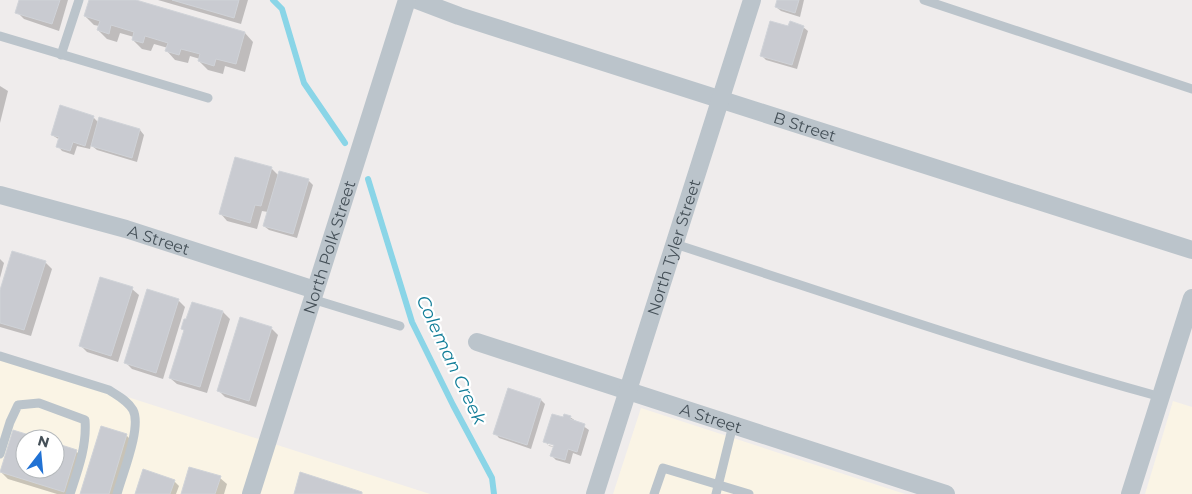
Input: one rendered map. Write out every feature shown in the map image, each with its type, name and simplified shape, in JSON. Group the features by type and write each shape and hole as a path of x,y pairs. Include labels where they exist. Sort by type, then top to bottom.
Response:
{"street":[{"name":"North Polk Street","path":"251,494 407,0"},
{"name":"B Street","path":"417,0 459,16 1192,250"},
{"name":"North Tyler Street","path":"595,494 752,0"},
{"name":"A Street","path":"0,195 126,228 314,295"},
{"path":"1130,494 1192,298"},
{"name":"A Street","path":"477,342 733,425 925,491 946,494"}],"lane":[{"path":"61,54 79,0"},
{"path":"924,0 1192,88"},
{"path":"0,36 208,98"},
{"path":"675,244 906,319 1160,397"},
{"path":"314,295 400,326"},
{"path":"0,356 109,390 124,398 134,412 135,436 117,494"},
{"path":"0,454 10,422 18,405 39,403 86,420 86,437 70,494"},
{"path":"718,490 733,425"},
{"path":"654,494 663,468 718,490 749,494"}],"shaded area":[{"path":"0,356 430,494 0,494"},
{"path":"1173,401 1192,407 1192,494 1145,494"},
{"path":"641,408 905,494 613,494"}],"building":[{"path":"19,0 60,0 52,24 15,13"},
{"path":"89,0 136,0 245,32 236,64 216,59 214,66 198,61 200,54 181,49 179,55 165,51 168,43 145,36 143,43 132,40 134,32 111,25 109,34 97,30 100,21 84,16"},
{"path":"172,0 239,0 234,18"},
{"path":"777,0 799,0 795,13 775,7"},
{"path":"770,21 788,26 790,21 804,26 792,65 760,56"},
{"path":"60,105 94,116 85,146 73,142 70,151 56,147 59,137 51,135"},
{"path":"99,117 140,129 132,158 91,146"},
{"path":"235,157 272,167 261,206 255,205 250,223 219,214"},
{"path":"279,171 309,179 293,234 263,226"},
{"path":"12,251 46,261 24,330 0,323 0,290"},
{"path":"100,277 133,287 111,356 79,346"},
{"path":"147,289 179,299 156,373 124,363"},
{"path":"192,302 223,311 200,387 169,378 184,330 181,329 184,319 186,319"},
{"path":"240,317 272,327 249,401 217,391"},
{"path":"508,388 541,399 527,445 493,434"},
{"path":"552,414 563,417 564,414 571,416 570,419 585,424 577,452 568,449 565,460 550,456 554,445 543,442"},
{"path":"101,426 127,434 109,494 80,494"},
{"path":"13,430 15,431 15,477 0,472"},
{"path":"65,446 77,450 64,492 22,479 65,479"},
{"path":"189,467 221,476 215,494 181,494"},
{"path":"143,469 175,480 170,494 135,494"},
{"path":"300,472 362,492 362,494 294,494"}],"waterway":[{"name":"Coleman Creek","path":"273,0 282,9 304,83 345,143"},
{"name":"Coleman Creek","path":"368,179 412,322 492,478 494,494"}]}
